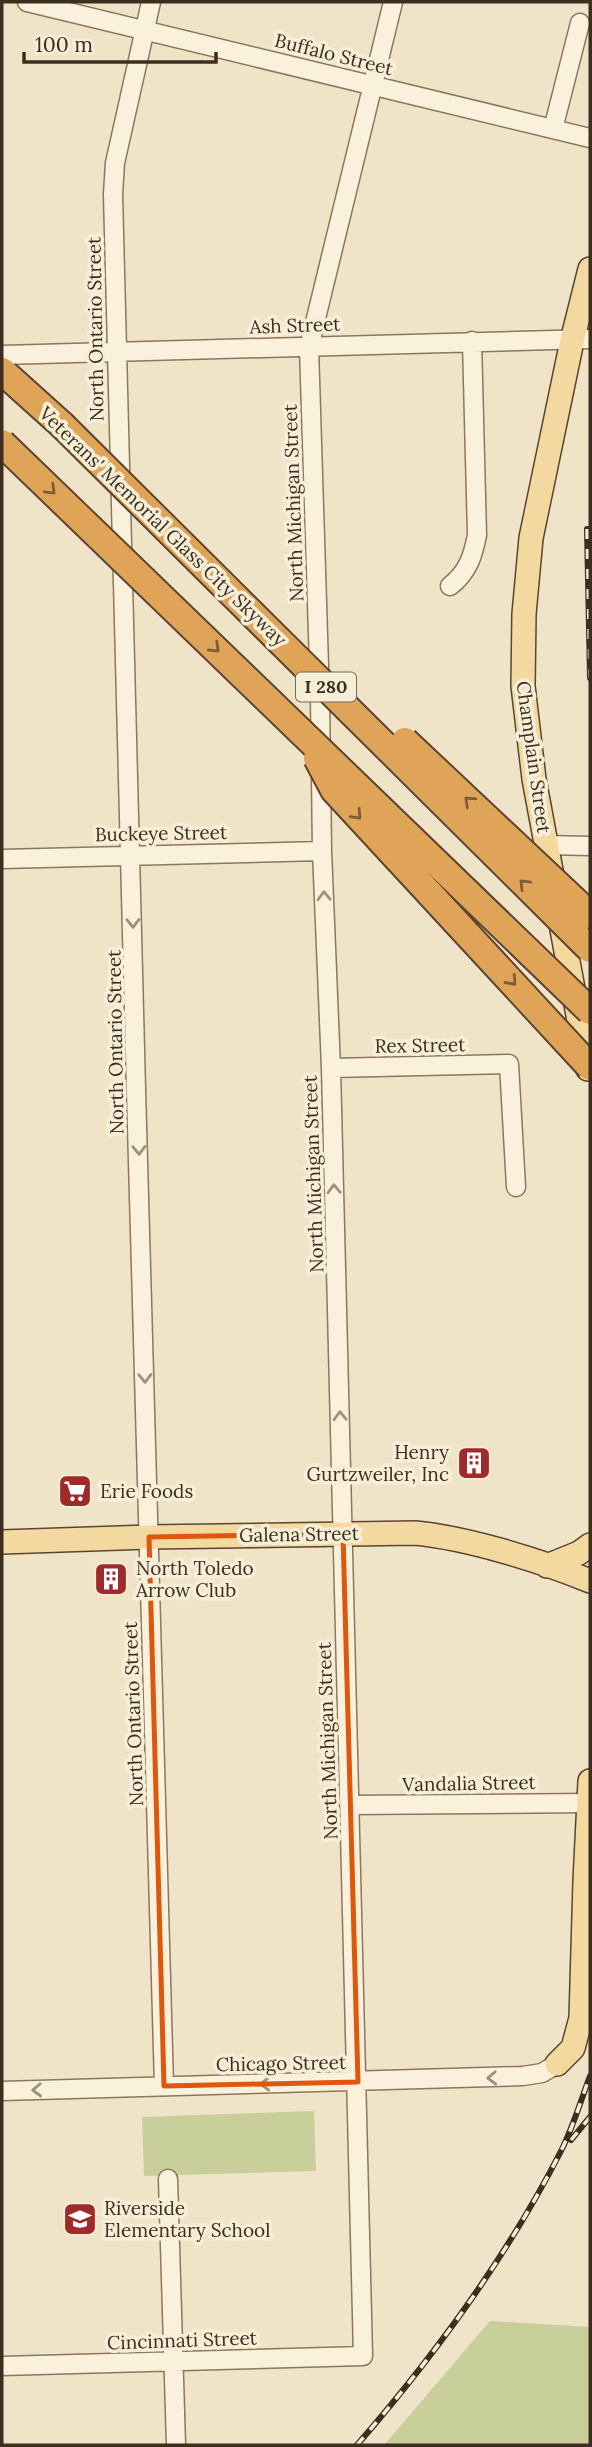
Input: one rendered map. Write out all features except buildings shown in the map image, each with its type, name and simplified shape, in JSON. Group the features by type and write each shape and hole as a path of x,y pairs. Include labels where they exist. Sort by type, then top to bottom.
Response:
{"highway":[{"name":"Veterans' Memorial Glass City Skyway","path":"2,371 62,425 590,949"},
{"path":"62,425 590,915"},
{"name":"I 280","path":"2,443 590,1012"},
{"path":"307,738 334,790 590,1071"}],"main road":[{"name":"Champlain Street","path":"590,269 581,340 531,538 524,614 523,686 534,779 590,1071"},
{"name":"Galena Street","path":"2,1542 149,1537 433,1535 547,1566 590,1581"},
{"path":"547,1566 579,1553 590,1545"},
{"path":"557,2064 573,2048 582,2018 590,1792"}],"street":[{"name":"Buffalo Street","path":"27,2 590,138"},
{"name":"North Ontario Street","path":"151,2 115,163 113,194 164,2086"},
{"name":"North Michigan Street","path":"363,2356 331,1068 322,851 309,347 393,2"},
{"path":"553,129 580,23"},
{"name":"Ash Street","path":"2,355 581,340"},
{"path":"450,586 467,568 474,555 477,535 472,341"},
{"path":"548,854 590,846"},
{"name":"Buckeye Street","path":"2,859 322,851"},
{"name":"Rex Street","path":"331,1068 509,1064 516,1187"},
{"name":"Vandalia Street","path":"349,1805 590,1792"},
{"name":"Chicago Street","path":"2,2091 523,2076 542,2073 557,2064"},
{"path":"168,2179 176,2445"},
{"name":"Cincinnati Street","path":"2,2366 363,2356"}],"highlighted area":[{"path":"343,1534 358,2082 164,2086 149,1537"}],"green space":[{"path":"314,2111 316,2171 144,2176 142,2117"},
{"path":"490,2321 590,2327 590,2445 384,2445"}],"railway":[{"path":"587,529 590,678"},
{"path":"357,2445 442,2340 517,2229 561,2151 590,2076"},
{"path":"571,2140 590,2117"}],"place":[{"name":"Henry Gurtzweiler, Inc","path":"474,1463"},
{"name":"Erie Foods","path":"75,1491"},
{"name":"North Toledo Arrow Club","path":"111,1579"},
{"name":"Riverside Elementary School","path":"80,2219"}]}
